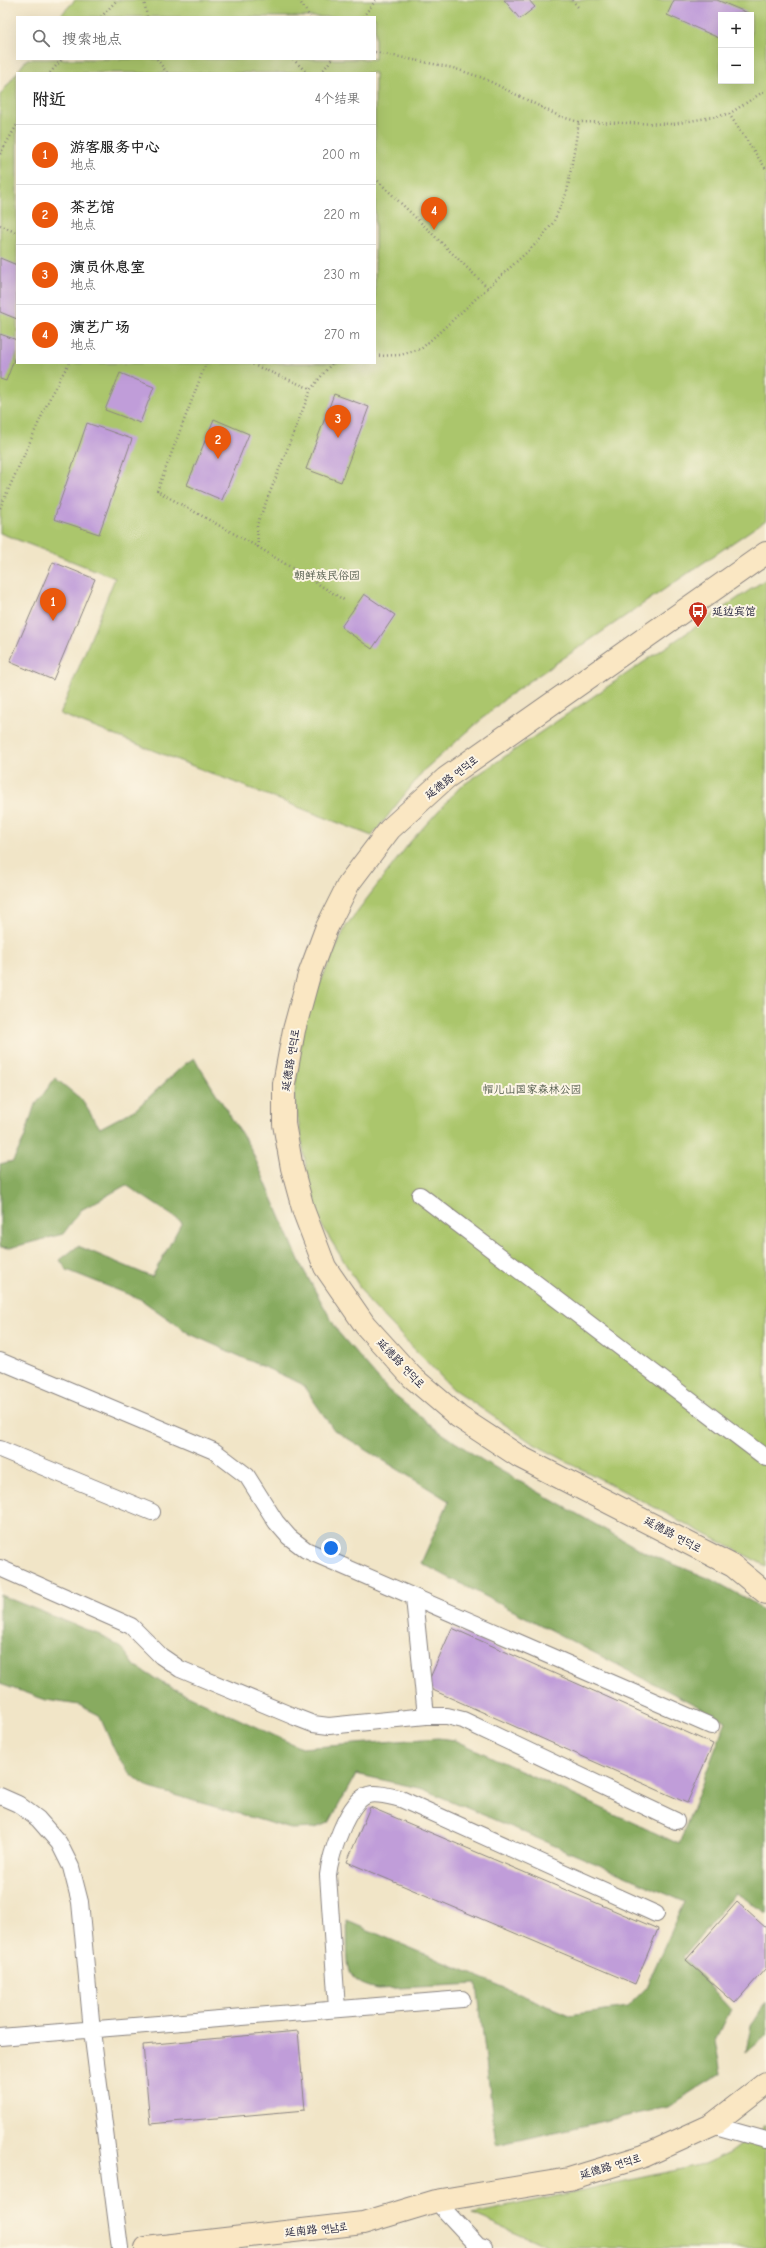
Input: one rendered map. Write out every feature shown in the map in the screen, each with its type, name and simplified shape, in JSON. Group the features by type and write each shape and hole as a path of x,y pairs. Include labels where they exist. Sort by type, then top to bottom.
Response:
{"main road":[{"name":"延德路 연덕로","path":"766,553 446,778 390,829 349,883 326,929 309,975 294,1030 284,1084 284,1124 292,1168 304,1212 325,1267 365,1326 412,1377 458,1417 520,1457 732,1566 766,1593"},
{"name":"延德路 연덕로","path":"436,2201 569,2179 644,2156 712,2125 766,2083"},
{"name":"延南路 연남로","path":"146,2248 363,2223 436,2201"}],"lane":[{"path":"420,1195 766,1458"},
{"path":"0,1361 214,1451 247,1476 276,1522 289,1537 306,1550 711,1726"},
{"path":"0,1449 152,1512"},
{"path":"0,1568 131,1626 161,1656 180,1669 313,1724 329,1726 426,1716 447,1716 463,1720 676,1821"},
{"path":"414,1598 426,1716"},
{"path":"337,2009 328,1875 330,1860 337,1839 358,1799 369,1794 401,1799 656,1914"},
{"path":"0,1796 18,1804 38,1819 59,1843 71,1867 80,1902 92,2031 120,2248"},
{"path":"0,2037 92,2031 462,1999"},
{"path":"712,2125 766,2140"},
{"path":"436,2201 478,2246 484,2248"}],"path":[{"path":"102,16 117,0"},
{"path":"144,0 147,16"},
{"path":"299,0 309,16"},
{"path":"364,16 376,0"},
{"path":"572,0 578,7"},
{"path":"376,52 461,70 483,78 559,116 579,122 673,124 729,114 766,90"},
{"path":"51,72 61,60"},
{"path":"158,60 166,72"},
{"path":"294,60 306,72"},
{"path":"322,72 331,60"},
{"path":"729,114 766,169"},
{"path":"376,356 400,355 421,349 538,242 553,223 567,192 579,122"},
{"path":"0,154 16,127"},
{"path":"376,179 488,288"},
{"path":"0,225 16,233"},
{"path":"0,508 52,391 68,364"},
{"path":"206,364 157,491 258,547 344,600"},
{"path":"251,364 311,389"},
{"path":"258,547 257,525 311,389 331,364"}],"green space":[{"name":"朝鲜族民俗园","path":"75,0 766,0 766,520 508,696 424,770 372,836 60,714 115,578 0,533 0,95 16,74 16,364 376,364 376,72 17,72 26,60 376,60 376,16 60,16"},
{"name":"帽儿山国家森林公园","path":"766,579 766,1566 532,1443 453,1389 369,1302 314,1213 294,1096 304,1018 346,926 411,841 460,787"},
{"path":"194,1058 251,1149 302,1267 338,1332 388,1390 433,1427 482,1460 646,1553 713,1580 754,1603 766,1614 766,1913 735,1893 683,1957 731,2009 716,2040 722,2073 668,2107 496,2145 477,1984 378,1989 362,1984 352,1976 350,1972 347,1921 569,2015 627,2007 645,1989 685,1902 423,1789 356,1774 329,1823 314,1828 291,1829 150,1788 130,1773 118,1757 99,1715 79,1705 46,1700 0,1684 0,1595 100,1635 122,1648 135,1666 164,1684 301,1748 438,1738 455,1740 679,1844 726,1721 421,1563 449,1501 334,1430 302,1384 190,1334 140,1299 67,1270 60,1260 78,1246 152,1277 182,1222 126,1185 81,1210 63,1234 10,1248 0,1247 0,1164 13,1161 24,1139 34,1107 55,1078 81,1099 100,1128 136,1109 185,1064"},
{"path":"766,2001 766,2036 746,2053 751,2025"},
{"path":"766,2125 766,2248 551,2248 473,2214 704,2164 730,2152"}],"building":[{"path":"504,0 529,0 535,7 520,19"},
{"path":"674,0 717,0 746,12 718,12 718,38 667,15"},
{"path":"0,258 16,265 16,319 0,312"},
{"path":"0,334 16,340 16,355 6,381 0,379"},
{"path":"120,373 154,387 140,423 105,410"},
{"path":"334,394 369,407 341,482 306,469"},
{"path":"214,419 249,434 222,500 187,485"},
{"path":"87,423 132,439 99,534 54,519"},
{"path":"53,562 95,579 53,680 10,662"},
{"path":"364,594 395,615 372,649 341,627"},
{"path":"452,1628 713,1744 687,1803 426,1687"},
{"path":"370,1807 658,1929 635,1984 347,1862"},
{"path":"737,1902 766,1928 766,1968 735,2003 686,1960"},
{"path":"298,2031 305,2110 150,2124 143,2045"}],"place":[{"name":"演艺广场","path":"434,230"},
{"name":"演员休息室","path":"338,438"},
{"name":"茶艺馆","path":"218,459"},
{"name":"游客服务中心","path":"53,621"},
{"name":"延边宾馆","path":"698,628"}]}
